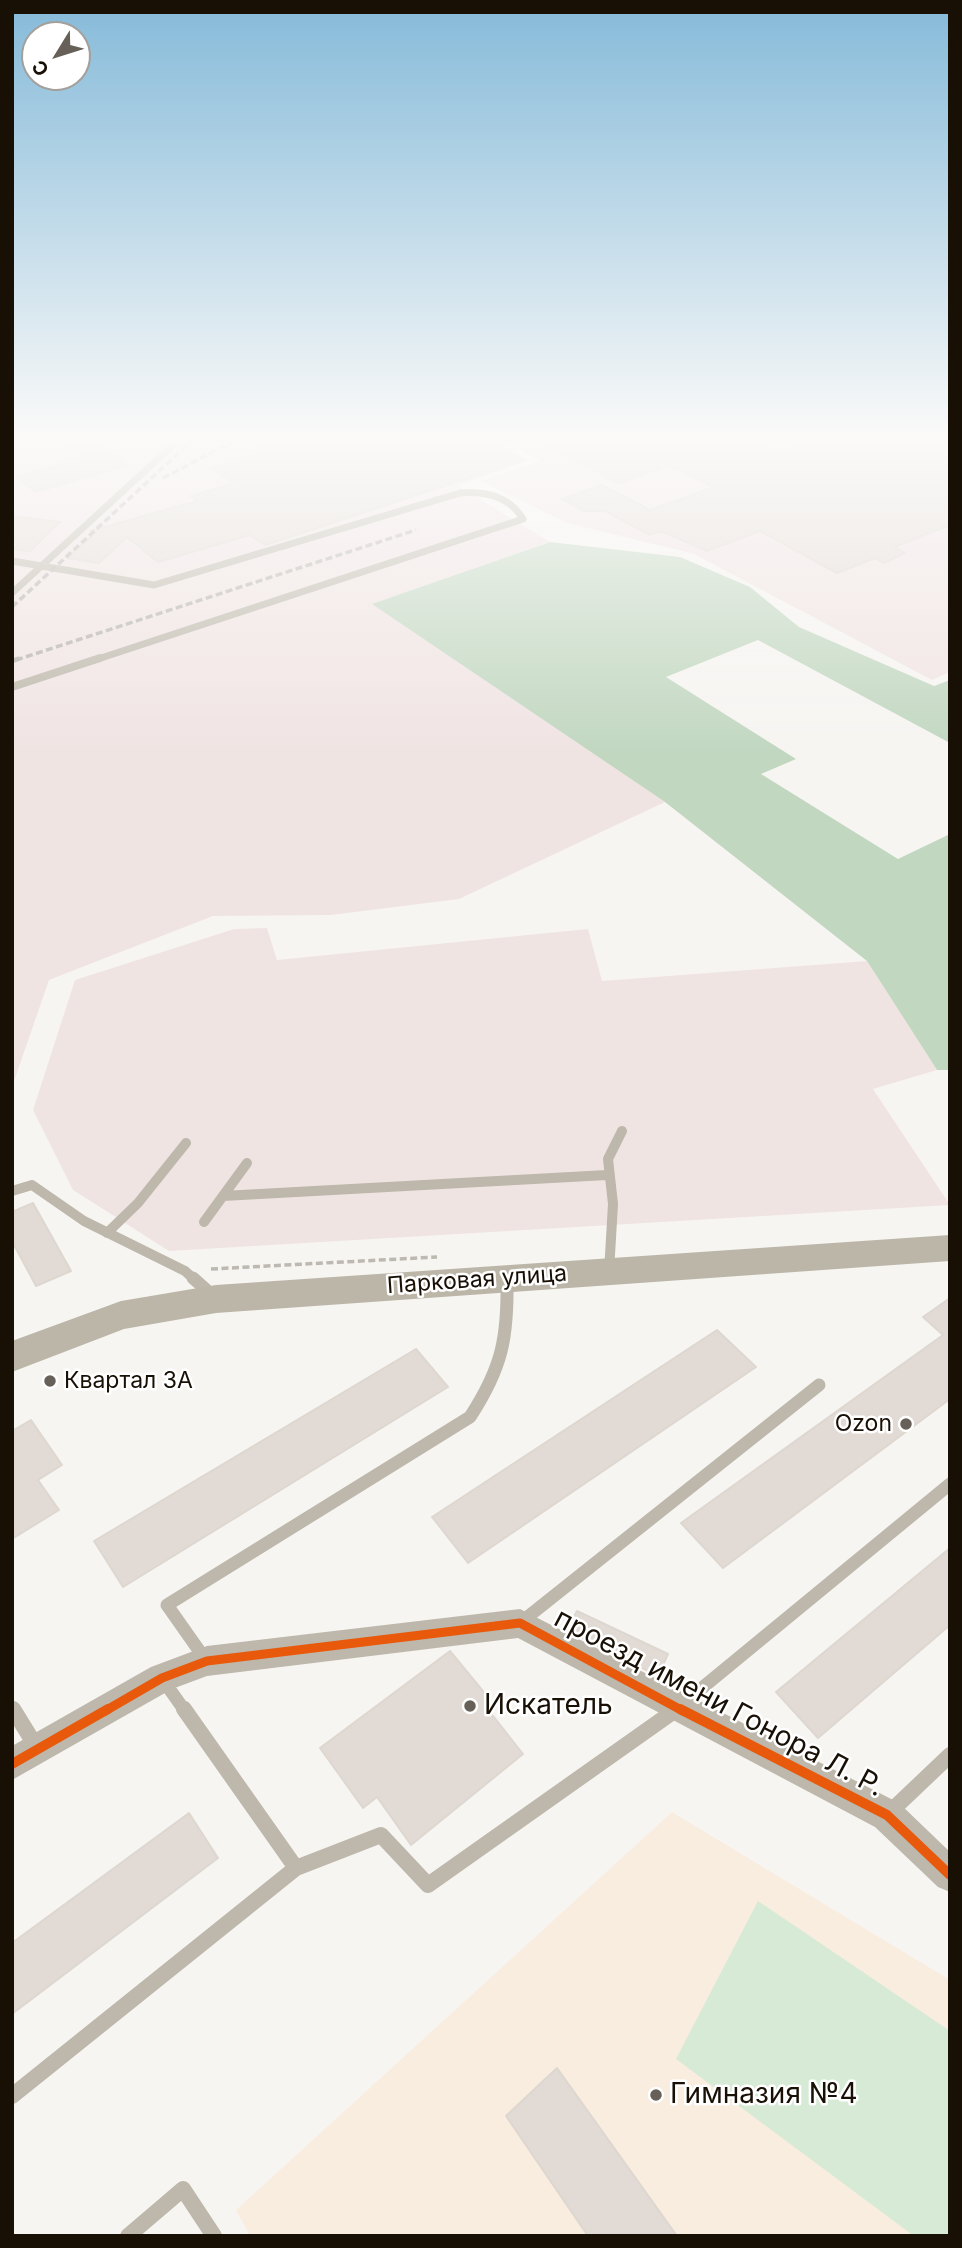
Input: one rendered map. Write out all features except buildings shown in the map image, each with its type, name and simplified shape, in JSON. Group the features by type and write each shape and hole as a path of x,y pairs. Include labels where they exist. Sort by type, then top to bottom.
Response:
{"main road":[{"name":"Парковая улица","path":"12,1357 121,1315 216,1299 950,1248"}],"street":[{"name":"проезд имени Гонора Л. Р.","path":"25,1757 162,1678 207,1661 520,1623 887,1815 950,1875"}],"lane":[{"path":"12,593 66,543"},
{"path":"12,561 153,585 293,543"},
{"path":"12,687 450,543"},
{"path":"609,1272 613,1201 607,1175 610,1146 622,1131"},
{"path":"107,1233 138,1203 186,1143"},
{"path":"204,1222 247,1163"},
{"path":"223,1196 607,1175"},
{"path":"12,1191 32,1185 84,1221 185,1271 216,1299"},
{"path":"207,1661 167,1605 470,1417 496,1378 508,1339 507,1279"},
{"path":"520,1623 819,1385"},
{"path":"12,2096 296,1868 381,1835 428,1885 678,1708 950,1484"},
{"path":"162,1678 296,1868"},
{"path":"12,1708 25,1757"},
{"path":"887,1815 950,1755"},
{"path":"128,2236 183,2189 214,2236"}],"shaded area":[{"path":"12,543 547,543 373,604 665,802 459,899 331,915 213,916 49,980 12,1087"},
{"path":"649,543 950,543 950,672 932,680 694,554"},
{"path":"267,928 277,960 588,929 602,981 867,961 937,1070 873,1089 950,1205 169,1251 73,1190 33,1110 75,980 234,929"},
{"name":"Гимназия №4","path":"672,1812 950,1980 950,2236 250,2236 236,2210"}],"green space":[{"path":"547,543 680,557 750,587 799,627 934,686 950,680 950,743 758,640 666,677 796,759 761,774 898,859 950,834 950,1070 937,1070 867,961 665,802 372,604"},
{"path":"758,1901 950,2031 950,2236 914,2236 676,2059"}],"railway":[{"path":"12,607 81,543"},
{"path":"16,660 376,543"},
{"path":"12,661 21,658"}],"cycle path":[{"path":"12,1764 162,1678 207,1661 520,1623 887,1815 950,1875"}],"place":[{"name":"Квартал 3А","path":"50,1381"},
{"name":"Ozon","path":"906,1424"},
{"name":"Искатель","path":"470,1706"},
{"name":"Гимназия №4","path":"656,2095"}]}
